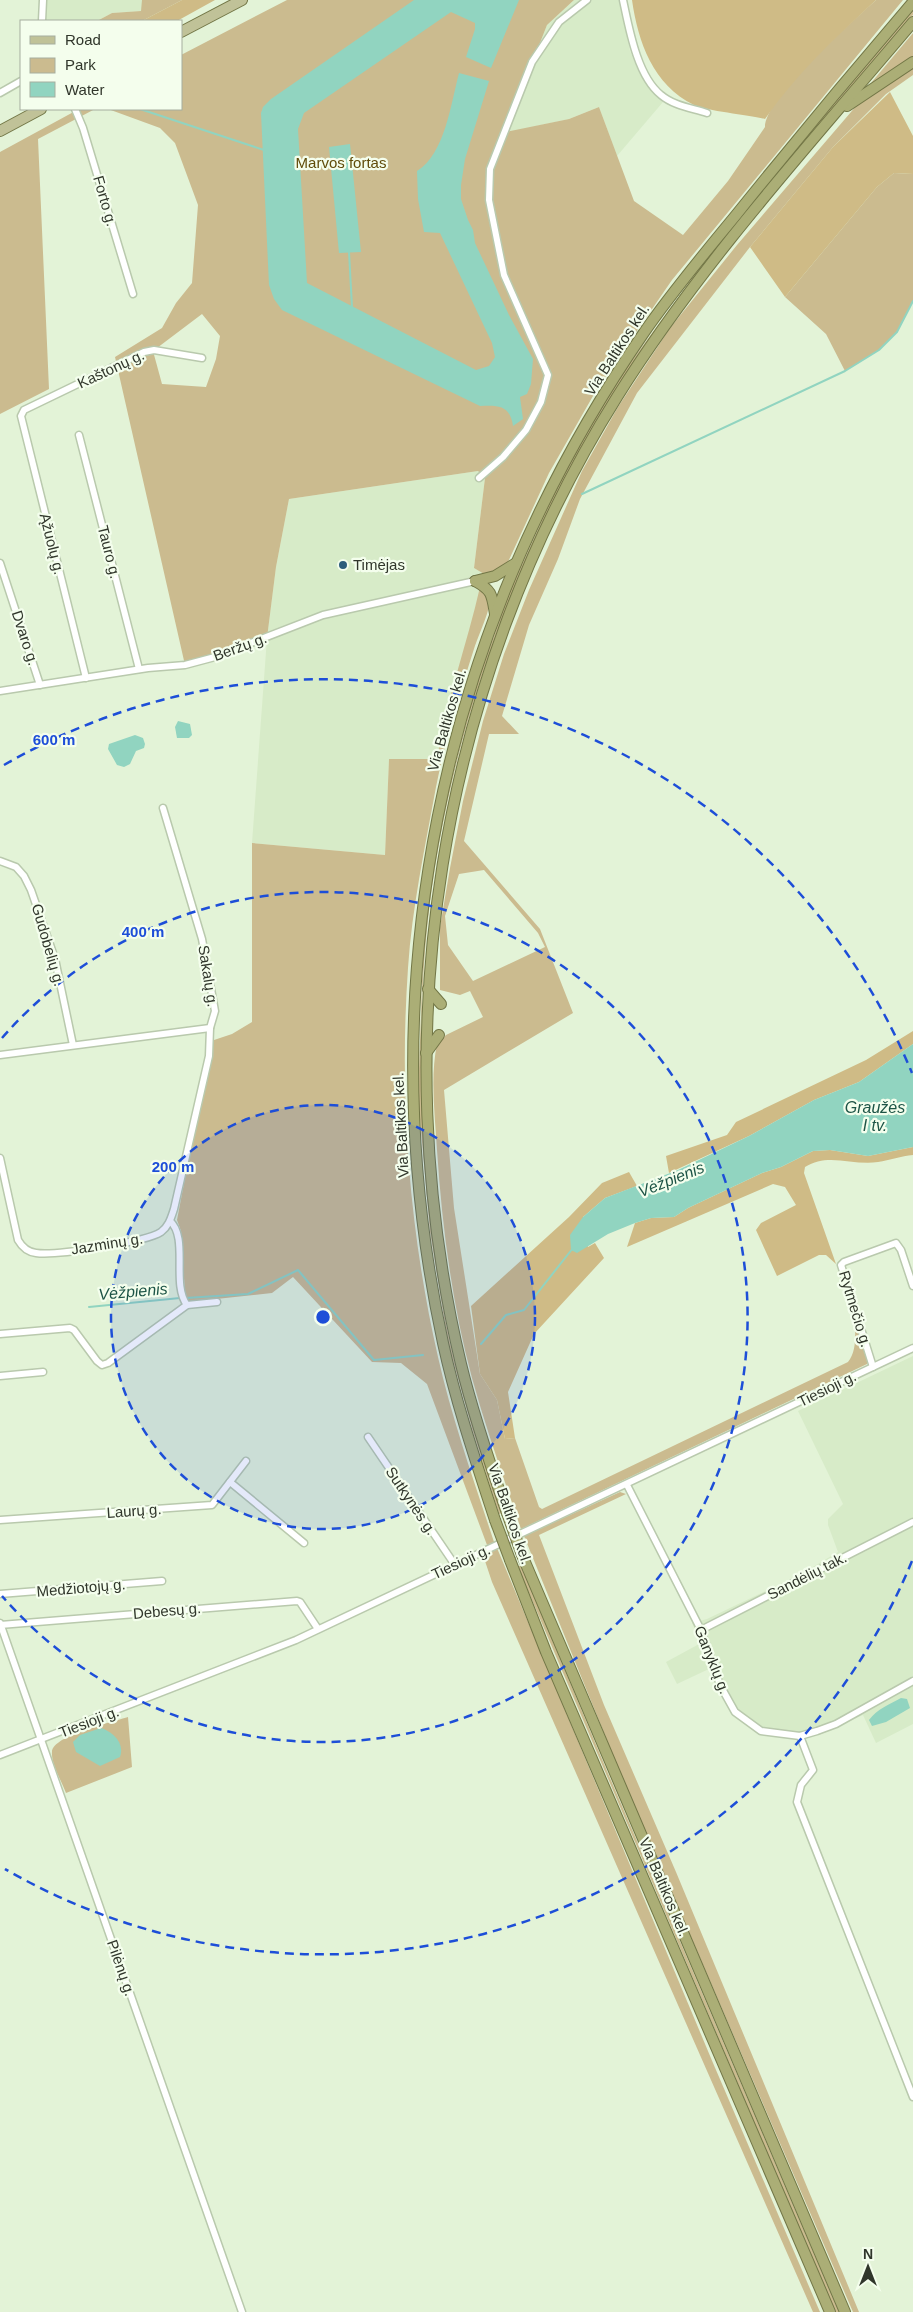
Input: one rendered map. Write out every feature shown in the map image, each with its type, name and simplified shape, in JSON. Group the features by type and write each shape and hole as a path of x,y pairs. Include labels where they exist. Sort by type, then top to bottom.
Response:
{"highway":[{"name":"Via Baltikos kel.","path":"830,2312 546,1652 495,1520 454,1389 436,1308 425,1242 419,1185 414,1113 413,1055 418,942 436,822 451,754 469,690 495,614 550,490 606,391 644,332 762,182 913,2"},
{"name":"Via Baltikos kel.","path":"845,2312 522,1555 507,1514 473,1408 461,1365 449,1308 435,1215 430,1159 426,1053 428,989 438,885 466,751 484,685 505,626 556,508 595,434 657,337 728,244 913,22"},
{"path":"837,113 913,62"},
{"path":"475,581 495,576 517,563"},
{"path":"475,581 491,592 495,614"},
{"path":"428,989 441,1004"},
{"path":"426,1053 439,1035"}],"main road":[{"path":"182,31 242,0"},
{"path":"0,131 39,110"}],"street":[{"path":"42,20 43,0"},
{"path":"479,478 503,457 526,430 541,402 548,375 504,275 489,200 490,169 532,62 559,22 587,0"},
{"path":"623,0 636,55 644,72 660,95 678,105 708,113"},
{"path":"0,93 20,82"},
{"name":"Forto g.","path":"74,110 83,128 133,294"},
{"name":"Kaštonų g.","path":"24,410 144,352 154,350 202,358"},
{"name":"Ąžuolų g.","path":"24,410 21,423 86,678"},
{"name":"Tauro g.","path":"79,435 139,669"},
{"name":"Dvaro g.","path":"0,562 40,685"},
{"name":"Beržų g.","path":"0,691 139,669 185,664 211,658 323,615 475,581"},
{"name":"Sakalų g.","path":"0,1055 210,1028 215,1011 202,939 162,808"},
{"name":"Gudobelių g.","path":"0,861 16,867 24,876 31,890 55,960 73,1045"},
{"path":"187,1305 182,1292 177,1231 170,1220 210,1056 210,1028"},
{"name":"Jazminų g.","path":"0,1158 18,1240 20,1245 29,1251 46,1253 139,1240 160,1232 170,1220"},
{"name":"Rytmečio g.","path":"873,1367 840,1270 841,1265 844,1262 896,1243 901,1250 913,1286"},
{"path":"0,1334 70,1328 74,1330 102,1365 108,1363 187,1305 217,1302"},
{"name":"Tiesioji g.","path":"0,1755 246,1661 318,1630 913,1348"},
{"path":"0,1376 44,1372"},
{"name":"Sutkynės g.","path":"368,1437 455,1565"},
{"name":"Laurų g.","path":"0,1520 212,1505 246,1460"},
{"path":"230,1482 304,1543"},
{"name":"Ganyklų g.","path":"627,1485 701,1630 720,1685 735,1712 761,1731 800,1736 836,1724 913,1681"},
{"name":"Sandėlių tak.","path":"701,1630 913,1522"},
{"name":"Medžiotojų g.","path":"0,1594 162,1581"},
{"name":"Debesų g.","path":"0,1624 297,1601 300,1602 318,1630"},
{"name":"Pilėnų g.","path":"0,1624 242,2312"},
{"path":"800,1736 813,1770 801,1784 797,1802 913,2097"}],"shaded area":[{"path":"46,0 142,0 142,11 112,13 99,20 46,20"},
{"path":"182,0 215,0 179,20 144,20"},
{"path":"574,0 620,0 630,51 638,70 652,92 663,102 617,156 599,107 569,119 504,133 547,25"},
{"path":"632,0 876,0 803,71 765,119 694,105 668,86 658,74 643,46"},
{"path":"890,92 913,136 913,174 894,173 877,187 785,297 750,247 833,147"},
{"path":"478,471 485,478 474,568 484,574 468,638 443,723 437,759 389,759 385,855 252,843 267,638 276,567 289,499"},
{"path":"913,1031 913,1044 859,1082 814,1100 749,1136 669,1173 666,1156 727,1135 736,1122 866,1060"},
{"path":"913,1147 913,1155 878,1162 823,1160 805,1167 804,1173 836,1264 826,1255 819,1255 777,1276 756,1230 761,1223 796,1205 785,1187 773,1184 627,1247 635,1223 651,1218 674,1217 688,1208 813,1151 830,1150 868,1156"},
{"path":"629,1172 637,1186 605,1198 583,1217 588,1247 595,1243 604,1258 534,1334 508,1392 515,1438 505,1439 497,1400 480,1374 471,1306 569,1217 602,1183"},
{"path":"913,1356 913,1724 876,1743 863,1715 819,1735 797,1738 758,1732 732,1713 711,1668 677,1684 666,1662 701,1643 692,1623 707,1619 801,1574 838,1552 828,1525 828,1519 843,1504 798,1411"}],"green space":[{"path":"142,0 182,0 144,20 99,20 112,13 141,11"},
{"name":"Marvos fortas","path":"287,0 574,0 547,25 505,132 569,119 599,107 634,201 683,235 728,181 765,127 769,114 779,98 794,80 830,42 876,0 903,0 672,280 597,389 549,473 508,562 499,570 484,574 474,568 485,478 478,471 289,499 276,567 267,638 185,665 115,357 162,328 176,303 192,283 198,205 175,143 160,128 111,110 182,110 182,54","holes":["202,314 220,336 216,359 206,387 162,384 153,351"]},
{"path":"913,9 913,15 814,133 623,378 586,440 551,505 521,573 494,642 470,712 451,784 437,856 427,928 422,996 422,1099 429,1201 446,1325 467,1407 502,1513 499,1514 473,1432 448,1343 430,1232 418,1097 424,927 442,817 474,691 511,589 552,498 588,430 620,377 715,247"},
{"path":"913,33 913,58 871,83"},
{"path":"913,68 913,75 886,94 833,147 750,247 637,393 580,499 558,559 529,625 502,716 519,734 489,734 464,841 540,929 573,1013 444,1090 454,1208 480,1374 497,1400 505,1439 515,1438 539,1507 542,1509 848,1362 854,1348 855,1322 868,1360 867,1364 521,1529 483,1416 465,1350 453,1293 439,1179 433,1083 437,1044 446,1035 483,1017 470,991 460,995 440,990 440,927 463,801 483,721 504,654 529,590 582,471 618,407 670,328 737,245 857,105","holes":["484,870 538,933 545,947 473,981 448,945 445,916 459,874"]},
{"path":"77,110 93,110 38,139 49,389 0,414 0,152"},
{"path":"894,173 913,174 913,301 897,332 879,350 845,371 826,334 785,297 877,187"},
{"path":"480,587 490,602 453,719 436,787 423,855 408,968 405,1066 406,1115 413,1212 428,1309 450,1403 494,1542 487,1545 427,1384 401,1363 372,1362 293,1277 272,1293 188,1302 185,1294 181,1231 177,1220 211,1041 232,1034 252,1022 252,843 385,855 389,759 437,759 451,694"},
{"path":"620,1492 626,1494 539,1535 604,1705 676,1872 859,2312 853,2312 624,1782 524,1536"},
{"path":"497,1548 713,2063 820,2312 813,2312 492,1582 483,1555"},
{"path":"521,1565 607,1771 839,2312 835,2312 518,1567"},
{"path":"128,1717 132,1767 66,1793 53,1762 52,1752 55,1746 62,1740 85,1730"}],"water":[{"path":"414,0 519,0 491,68 466,57 475,29 475,23 451,12 304,113 298,129 307,283 476,370 489,366 495,357 492,343 440,233 424,232 418,199 417,171 427,163 434,153 446,127 459,73 489,81 465,159 461,199 473,230 475,243 509,315 533,359 531,384 527,394 520,397 523,419 513,426 506,410 498,406 480,406 282,310 274,299 269,285 261,113 263,107 271,99"},
{"path":"350,144 361,252 339,253 329,147"},
{"path":"178,721 190,724 192,735 189,738 177,738 175,727"},
{"path":"135,735 143,738 144,748 136,751 130,764 124,767 117,765 108,749 109,744"},
{"name":"Graužės I tv.","path":"913,1044 913,1147 868,1156 830,1150 813,1151 688,1208 674,1217 651,1218 635,1223 608,1234 577,1253 571,1250 570,1235 583,1217 605,1198 678,1170 749,1136 814,1100 859,1082"},
{"path":"901,1698 907,1699 910,1708 886,1722 872,1726 869,1720 872,1716"},
{"path":"101,1728 114,1735 121,1747 121,1752 120,1757 100,1766 76,1752 73,1742 80,1735"}],"waterway":[{"path":"143,110 264,150"},
{"path":"349,252 352,307"},
{"path":"582,494 845,371 879,350 897,332 913,301"},
{"name":"Vėžpienis","path":"481,1344 506,1315 524,1310 573,1248"},
{"name":"Vėžpienis","path":"186,1298 248,1294 298,1270 374,1360 423,1355"},
{"name":"Vėžpienis","path":"89,1307 180,1298"}],"place":[{"name":"Timėjas","path":"343,565"}]}
